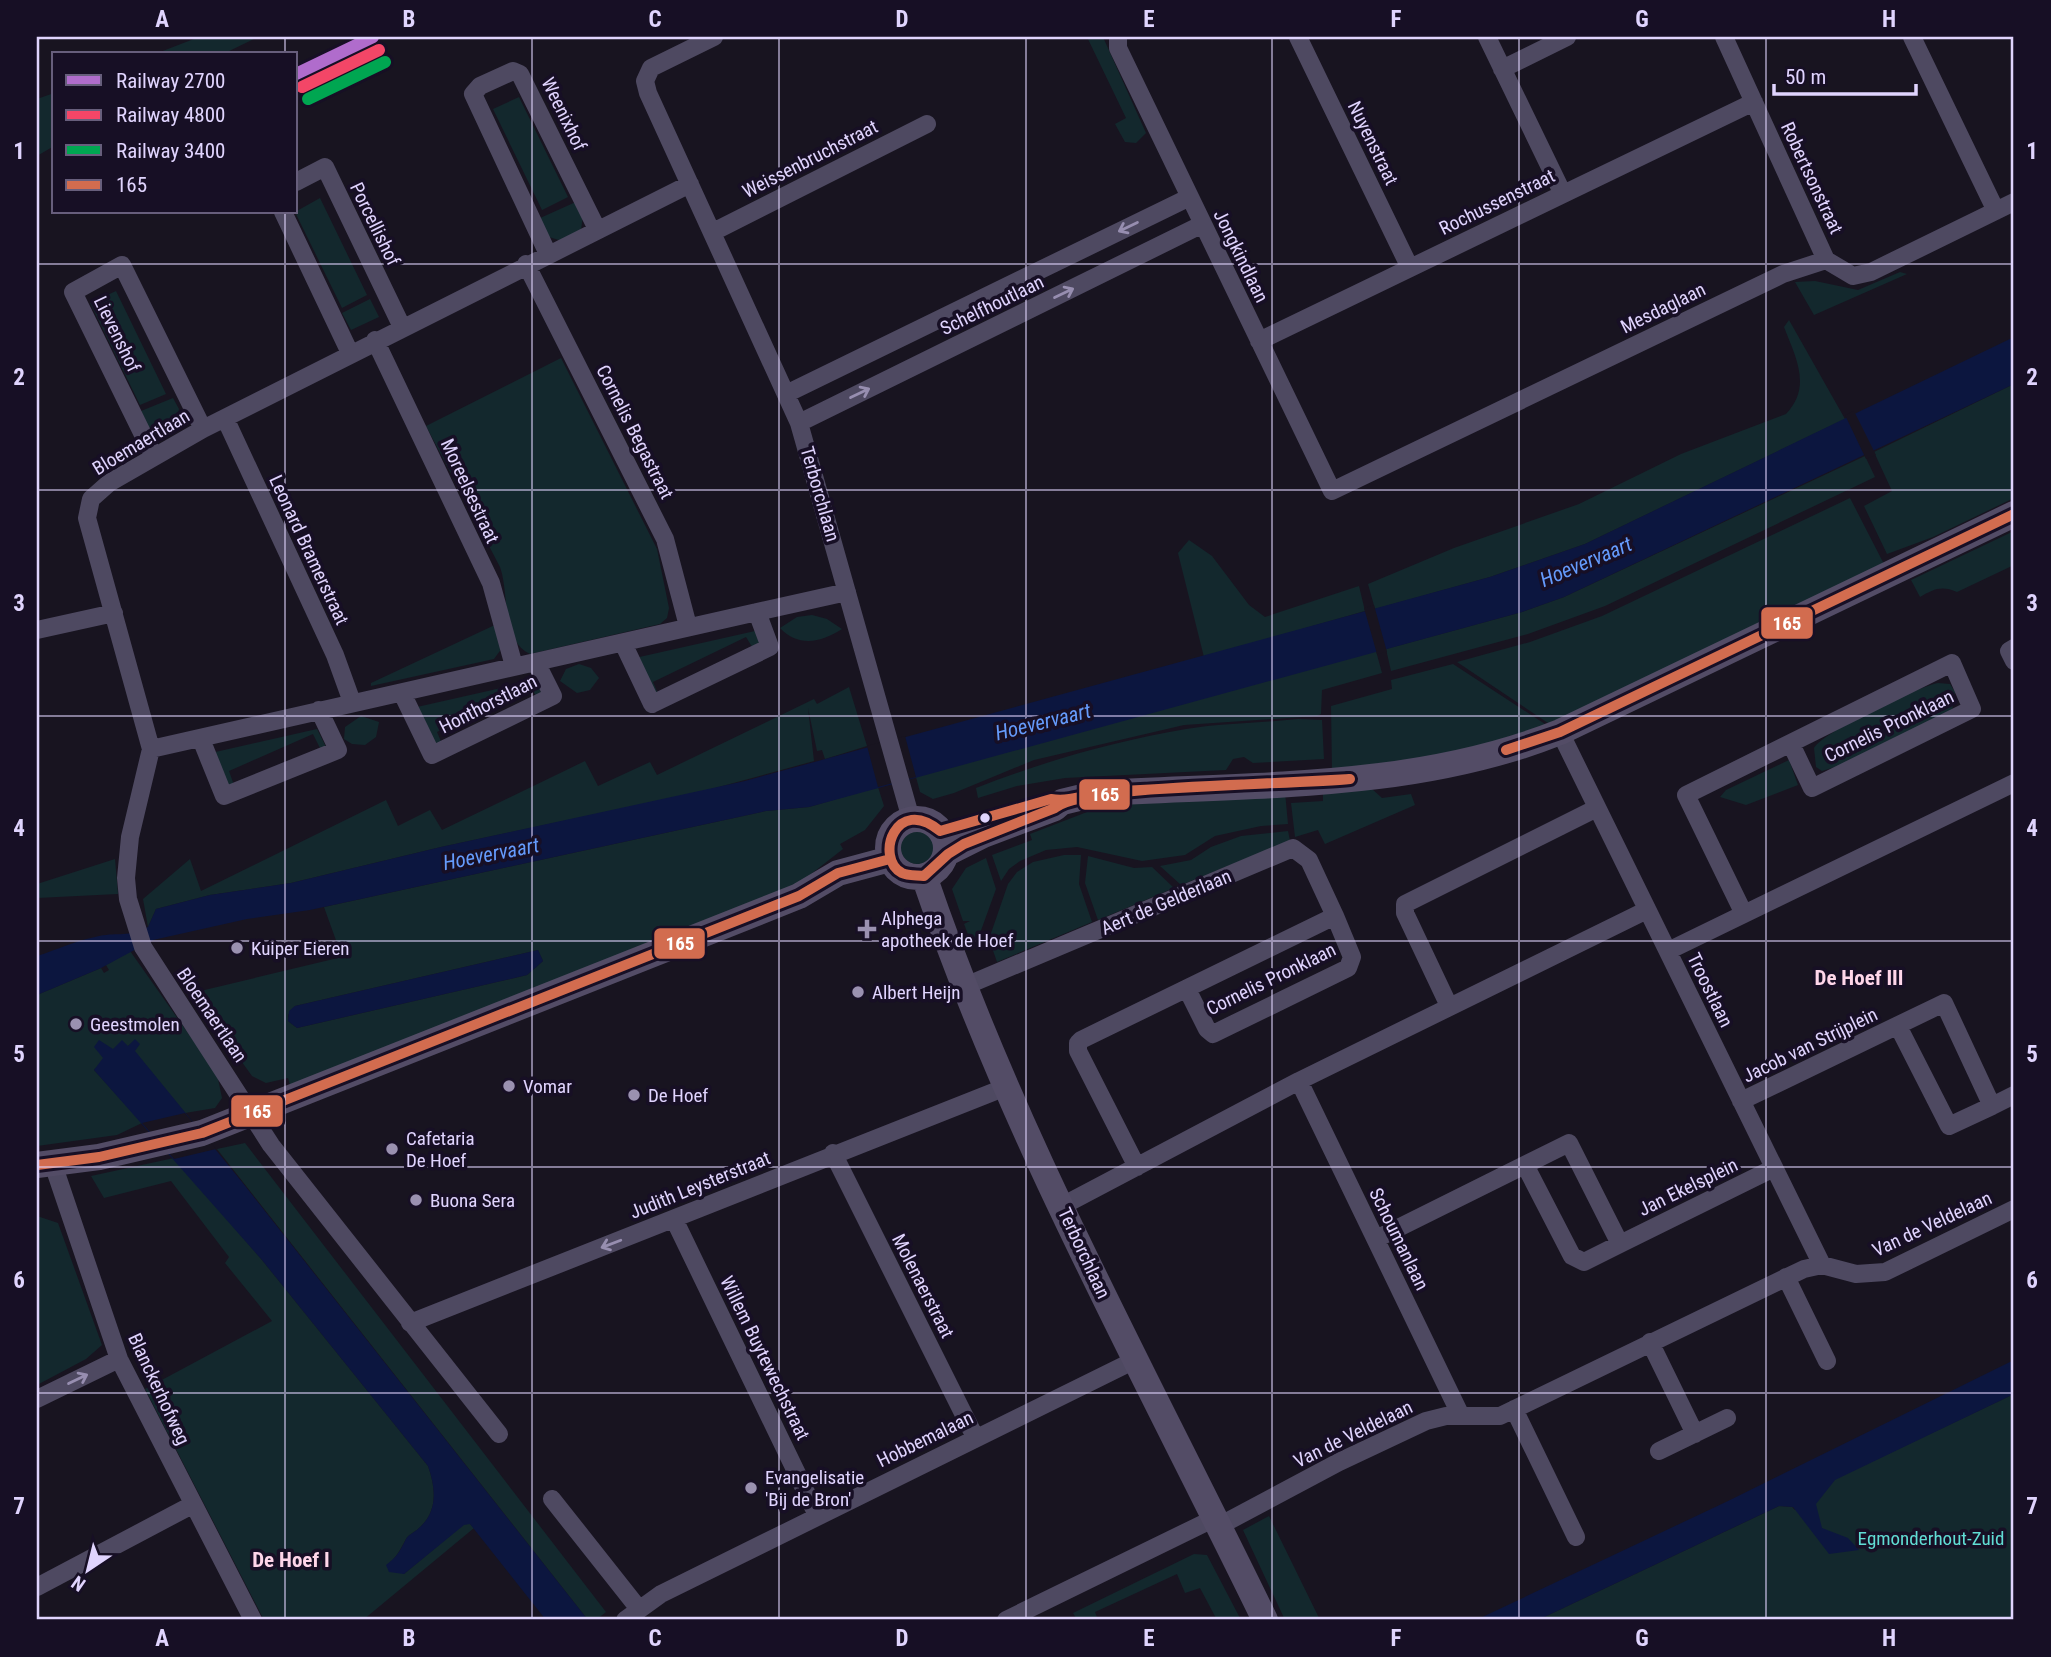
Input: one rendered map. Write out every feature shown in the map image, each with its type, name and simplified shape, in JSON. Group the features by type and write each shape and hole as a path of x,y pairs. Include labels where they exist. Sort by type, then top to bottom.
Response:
{"street":[{"name":"Terborchlaan","path":"714,37 651,68 645,81 788,393 799,423 886,741 911,819"},
{"name":"Jongkindlaan","path":"1118,37 1118,47 1332,491"},
{"name":"Nuyenstraat","path":"1298,37 1410,268"},
{"path":"1487,37 1562,192"},
{"path":"1502,69 1567,37"},
{"name":"Robertsonstraat","path":"1724,37 1826,260"},
{"path":"1912,37 1996,211"},
{"name":"Weenixhof","path":"548,254 472,94 480,86 513,71 520,74 597,229"},
{"name":"Rochussenstraat","path":"1259,341 1562,192 1754,102"},
{"name":"Weissenbruchstraat","path":"713,232 927,124"},
{"name":"Porcellishof","path":"298,181 325,167 402,327"},
{"name":"Bloemaertlaan","path":"252,1111 165,986 140,938 128,899 127,864 136,805 151,749 87,518 91,499 109,483 203,429 526,264 690,184"},
{"name":"Schelfhoutlaan","path":"788,393 1190,197"},
{"path":"1826,260 1853,276 1871,272 2014,202"},
{"path":"284,214 350,353"},
{"name":"Schelfhoutlaan","path":"799,423 1203,225"},
{"name":"Mesdaglaan","path":"1332,491 1783,274 1826,260"},
{"name":"Cornelis Begastraat","path":"526,264 665,539 688,626"},
{"name":"Lievenshof","path":"154,457 73,292 84,285 122,265 203,429"},
{"name":"Moreelsestraat","path":"375,340 491,583 514,666"},
{"name":"Leonard Bramerstraat","path":"225,418 335,655 352,702"},
{"path":"944,842 983,835 1055,808 1062,802 1100,793 1416,773 1505,753 1560,732 2014,514"},
{"path":"688,626 847,592"},
{"path":"623,643 652,704 770,647 757,612"},
{"path":"37,630 114,613"},
{"name":"Honthorstlaan","path":"151,749 688,626"},
{"path":"2014,648 2009,651 2014,661"},
{"name":"Honthorstlaan","path":"402,693 432,755 553,696 536,662"},
{"name":"Cornelis Pronklaan","path":"1744,914 1686,795 1952,663 1972,709 1812,788 1791,744"},
{"path":"201,739 224,796 338,750 319,710"},
{"name":"Troostlaan","path":"1560,732 1822,1265"},
{"path":"1668,951 2014,783"},
{"path":"1449,1006 1405,913 1405,904 1597,808"},
{"path":"911,819 930,821 944,842 939,868 924,876 900,872 890,859 888,847 891,834 899,825 911,819"},
{"name":"Aert de Gelderlaan","path":"963,987 1293,848 1309,860 1335,916"},
{"path":"45,1164 161,1144 202,1133 799,896 838,873 890,859"},
{"name":"Terborchlaan","path":"924,876 963,987 1006,1087 1135,1360 1265,1620"},
{"path":"1062,1206 1299,1081 1647,910"},
{"name":"Cornelis Pronklaan","path":"1137,1167 1078,1051 1078,1043 1187,989 1335,916 1352,957 1348,968 1217,1032 1207,1029 1187,989"},
{"name":"Jacob van Strijplein","path":"1741,1101 1944,1003 1992,1106"},
{"name":"Jacob van Strijplein","path":"1898,1026 1949,1126 2014,1095"},
{"name":"Schoumanlaan","path":"1299,1081 1461,1416"},
{"name":"Judith Leysterstraat","path":"410,1323 833,1153 1006,1087"},
{"path":"252,1111 271,1145 499,1434"},
{"path":"1376,1239 1569,1143 1620,1244"},
{"name":"Molenaerstraat","path":"833,1153 975,1437"},
{"name":"Blanckerhofweg","path":"45,1164 119,1359 253,1620"},
{"name":"Jan Ekelsplein","path":"1525,1165 1572,1256 1584,1262 1774,1168"},
{"name":"Van de Veldelaan","path":"1006,1620 1434,1418 1492,1417 1514,1409 1786,1277 1822,1265 1856,1274 1885,1272 2014,1209"},
{"name":"Willem Buytewechstraat","path":"674,1219 817,1515"},
{"path":"1786,1277 1827,1361"},
{"path":"1650,1342 1695,1434"},
{"path":"37,1399 119,1359"},
{"name":"Hobbemalaan","path":"634,1616 661,1594 1135,1360"},
{"path":"1514,1409 1576,1537"},
{"path":"1659,1451 1727,1418"},
{"path":"552,1499 634,1616"},
{"path":"37,1587 192,1505"}],"green space":[{"path":"199,37 258,37 227,52 160,52"},
{"path":"1087,37 1103,37 1146,133 1136,143 1125,142 1115,124 1126,118"},
{"path":"52,94 52,147 37,156 37,99"},
{"path":"519,97 568,197 542,210 493,109"},
{"path":"320,198 367,295 342,308 296,214"},
{"path":"578,201 583,215 581,230 562,241 549,237 538,219"},
{"path":"1900,272 1907,274 1814,315 1795,282 1815,281 1858,290"},
{"path":"116,291 166,394 140,405 90,303"},
{"path":"370,299 379,317 351,330 342,313"},
{"path":"1789,320 1845,419 1585,544 1490,577 1375,609 1368,584 1454,548 1579,504 1681,454 1786,414 1794,404 1800,383 1797,361 1784,327"},
{"path":"561,358 657,549 669,608 667,618 660,624 530,654 514,638 510,627 500,567 426,426"},
{"path":"2014,384 2014,498 1933,537 1887,554 1864,506 1892,491 1874,452"},
{"path":"173,398 179,409 176,422 160,431 148,427 141,411"},
{"path":"1865,456 1875,477 1605,606 1528,634 1391,671 1386,649 1522,612 1564,597"},
{"path":"1850,498 1885,566 1554,727 1457,662 1530,642 1602,616"},
{"path":"2014,531 2014,565 1957,592 1938,589 1920,597 1911,580"},
{"path":"1189,540 1212,556 1249,605 1265,617 1359,586 1365,611 1204,657 1178,553"},
{"path":"812,615 827,619 842,629 819,640 803,641 780,628 797,617"},
{"path":"497,624 502,648 494,659 371,686 371,683"},
{"path":"755,631 762,646 754,650 746,637 653,682 659,696 654,699 635,658"},
{"path":"1376,651 1382,673 1322,690 1321,714 1317,716 1184,725 1034,760 933,799 920,792 916,777 958,764"},
{"path":"579,664 591,668 599,678 590,690 577,693 560,681 566,669"},
{"path":"1453,664 1551,728 1500,746 1332,771 1331,706 1392,689 1391,680"},
{"path":"536,680 542,695 537,698 530,685 437,732 443,746 437,750 417,707"},
{"path":"1938,683 1950,684 1955,692 1952,711 1864,758 1822,771 1816,767 1814,748 1835,731 1892,701"},
{"path":"849,687 867,746 825,759 822,750 817,751 808,708 814,761 704,791 441,847 291,883 210,895 156,909 148,927 143,899 190,859 201,891 386,800 398,826 430,810 442,830 585,761 598,786 650,762 657,775 814,699 817,704"},
{"path":"361,716 379,722 376,737 365,745 352,744 344,739 345,727"},
{"path":"1298,719 1322,720 1324,759 1253,763 1244,757 1233,759 1226,770 1065,778 1017,786 978,798 976,788 1106,746 1200,727"},
{"path":"317,729 326,747 321,750 313,734 229,771 235,788 228,791 211,753"},
{"path":"1789,760 1798,785 1746,805 1720,797 1726,790"},
{"path":"878,787 884,806 865,830 840,844 843,849 797,885 290,1085 288,1078 266,1083 252,1076 192,993 342,957 324,907 766,811 809,807","holes":["538,950 543,961 527,975 297,1028 288,1021 288,1015 295,1006"]},
{"path":"1372,789 1382,798 1411,794 1415,805 1325,844 1318,830 1295,837 1291,803 1323,801 1323,791"},
{"path":"1285,792 1288,824 1261,826 1215,836 1185,855 1142,861 1077,847 1046,850 1020,861 1009,869 1001,881 992,855 1032,840 1030,834 1113,802"},
{"path":"917,830 929,835 934,847 929,859 917,864 905,859 900,847 905,835"},
{"path":"1288,831 1290,841 1181,885 1160,866 1191,860 1211,847 1241,836"},
{"path":"1064,855 1081,855 1079,884 1092,922 997,962 989,939 1008,884 1017,872 1033,862"},
{"path":"1088,856 1134,868 1152,867 1174,888 1098,920 1085,883"},
{"path":"986,858 996,889 979,936 971,942 964,924 970,921 963,921 952,889 966,868"},
{"path":"115,859 118,894 37,898 37,884"},
{"path":"130,951 217,1074 222,1098 215,1108 185,1113 134,1051 135,1040 128,1046 113,1049 94,1070 142,1123 117,1135 37,1146 37,995 101,968 104,973 109,970 106,965"},
{"path":"245,1143 606,1612 596,1620 588,1620 217,1149"},
{"path":"174,1158 262,1260 428,1466 434,1491 430,1515 407,1537 387,1565 404,1574 464,1524 470,1524 474,1528 363,1620 264,1620 145,1389 272,1321 225,1263 229,1257 171,1181 104,1198 91,1176"},
{"path":"37,1216 58,1223 102,1345 86,1359 37,1385"},
{"name":"Egmonderhout-Zuid","path":"2014,1394 2014,1620 1538,1620 1779,1506 1792,1507 1795,1510 1835,1479"},
{"path":"1269,1516 1320,1620 1285,1620 1243,1530"},
{"path":"1194,1554 1207,1555 1241,1620 1217,1620 1200,1588 1185,1593 1177,1574 1095,1612 1098,1620 1077,1620 1073,1613"}],"water":[{"name":"Hoevervaart","path":"2014,337 2014,384 1564,597 1522,612 809,807 766,811 310,910 247,919 153,940 101,968 37,995 37,956 103,935 139,931 148,927 156,909 210,895 291,883 441,847 745,781 1490,577 1585,544"},
{"path":"538,950 543,961 527,975 297,1028 288,1021 289,1011 295,1006"},
{"path":"135,1039 140,1044 135,1051 242,1182 588,1620 546,1620 470,1524 464,1525 404,1574 389,1572 386,1565 398,1554 407,1537 430,1515 434,1491 428,1466 262,1260 94,1070 103,1058 94,1047 99,1040 113,1049 122,1040 128,1046"},
{"path":"2014,1360 2014,1394 1835,1480 1816,1504 1822,1528 1848,1538 1859,1550 1829,1554 1793,1507 1779,1506 1538,1620 1476,1620 1728,1501"}],"pier":[{"path":"1854,411 1876,455 1866,459 1845,415"},
{"path":"1374,605 1387,652 1377,654 1364,608"},
{"path":"905,736 916,777 878,787 867,746"},
{"path":"185,1113 216,1149 174,1159 142,1123"}],"rail line":[{"name":"2700","path":"298,73 373,37"},
{"name":"4800","path":"302,87 379,50"},
{"name":"3400","path":"308,99 385,62"}],"transit line":[{"name":"165","path":"1560,732 2014,514"},
{"name":"165","path":"1506,750 1560,732"},
{"name":"165","path":"1506,750 1560,732"},
{"name":"165","path":"1350,779 1147,790 1074,800 964,844 948,854 924,876 902,873 894,865 890,855 894,832 901,824 912,820 925,822 940,831 1051,799 1071,799 1103,792 1350,779"},
{"name":"165","path":"37,1165 99,1157 202,1133 799,896 838,873 890,859"}],"place":[{"name":"Alphega apotheek de Hoef","path":"867,929"},
{"name":"Kuiper Eieren","path":"237,948"},
{"name":"Albert Heijn","path":"858,992"},
{"name":"Geestmolen","path":"76,1024"},
{"name":"Vomar","path":"509,1086"},
{"name":"De Hoef","path":"634,1095"},
{"name":"Cafetaria De Hoef","path":"392,1149"},
{"name":"Buona Sera","path":"416,1200"},
{"name":"Evangelisatie 'Bij de Bron'","path":"751,1488"}],"district":[{"name":"De Hoef III","path":"1859,978"},
{"name":"De Hoef I","path":"291,1560"}]}
